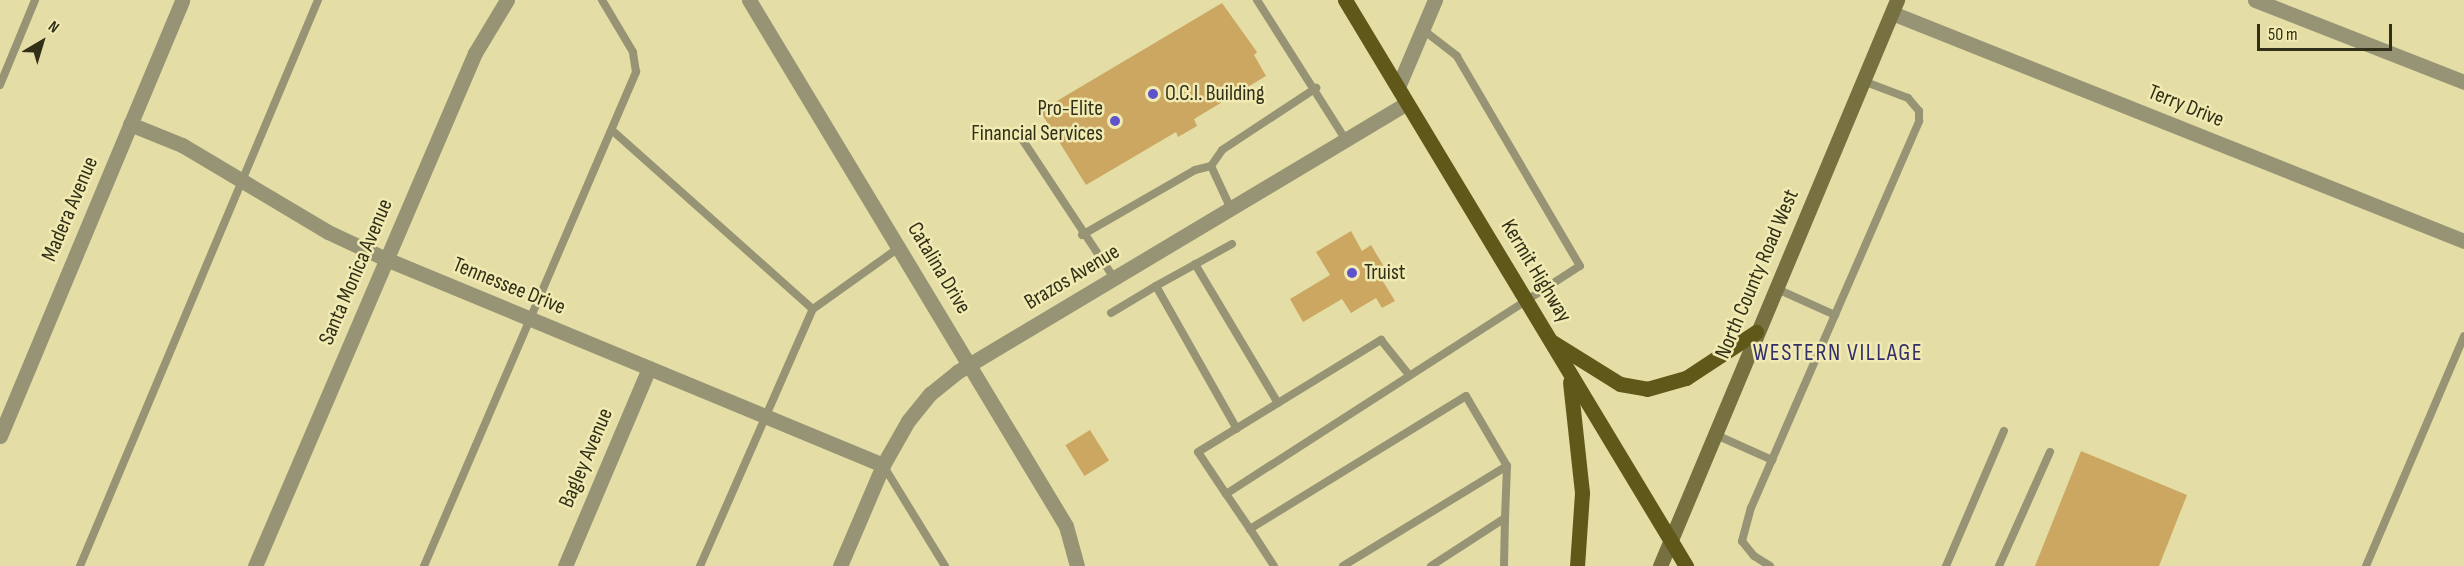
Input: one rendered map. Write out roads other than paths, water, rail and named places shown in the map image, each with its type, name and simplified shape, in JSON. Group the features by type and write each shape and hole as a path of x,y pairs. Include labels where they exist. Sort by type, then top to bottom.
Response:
{"main road":[{"name":"Kermit Highway","path":"1345,0 1527,298 1570,379 1686,566"},
{"name":"North County Road West","path":"1660,566 1774,288 1894,6"},
{"path":"1551,341 1620,384 1647,388 1686,378 1756,332"},
{"path":"1570,379 1582,493 1577,566"}],"street":[{"name":"Madera Avenue","path":"0,436 182,0"},
{"name":"Santa Monica Avenue","path":"255,566 475,53 507,0"},
{"name":"Catalina Drive","path":"749,0 971,363 1066,526 1077,566"},
{"path":"1398,87 1435,0"},
{"path":"2254,0 2464,82"},
{"name":"Terry Drive","path":"1894,6 2464,241"},
{"name":"Brazos Avenue","path":"840,566 883,465 908,421 930,394 971,363 1407,103"},
{"name":"Tennessee Drive","path":"130,124 182,145 242,178 328,232 386,259 883,465"},
{"name":"Bagley Avenue","path":"565,566 649,368"}],"lane":[{"path":"0,85 36,0"},
{"path":"80,566 318,0"},
{"path":"424,566 530,319 614,132 636,72 633,52 602,0"},
{"path":"1257,0 1316,88 1346,140"},
{"path":"1226,494 1580,266 1457,56 1422,29"},
{"path":"1770,566 1754,556 1742,541 1751,508 1919,121 1919,111 1908,98 1863,81"},
{"path":"1082,235 1195,170 1211,166 1222,150 1316,88"},
{"path":"614,132 813,309"},
{"path":"1018,133 1082,235 1114,278"},
{"path":"1211,166 1230,208"},
{"path":"1111,313 1232,244"},
{"path":"700,566 813,309 900,247"},
{"path":"1196,264 1278,403"},
{"path":"1156,286 1237,429"},
{"path":"1774,288 1835,315"},
{"path":"2366,566 2464,336"},
{"path":"1274,566 1198,452 1381,340 1409,375"},
{"path":"1250,529 1466,396 1507,466 1504,566"},
{"path":"1946,566 2004,431"},
{"path":"1714,434 1772,460"},
{"path":"1999,566 2050,452"},
{"path":"883,465 945,566"},
{"path":"1343,566 1507,466"},
{"path":"1431,566 1505,518"}],"place":[{"name":"O.C.I. Building","path":"1153,94"},
{"name":"Pro-Elite Financial Services","path":"1115,121"},
{"name":"Truist","path":"1352,273"}],"district":[{"name":"WESTERN VILLAGE","path":"1838,353"}]}
